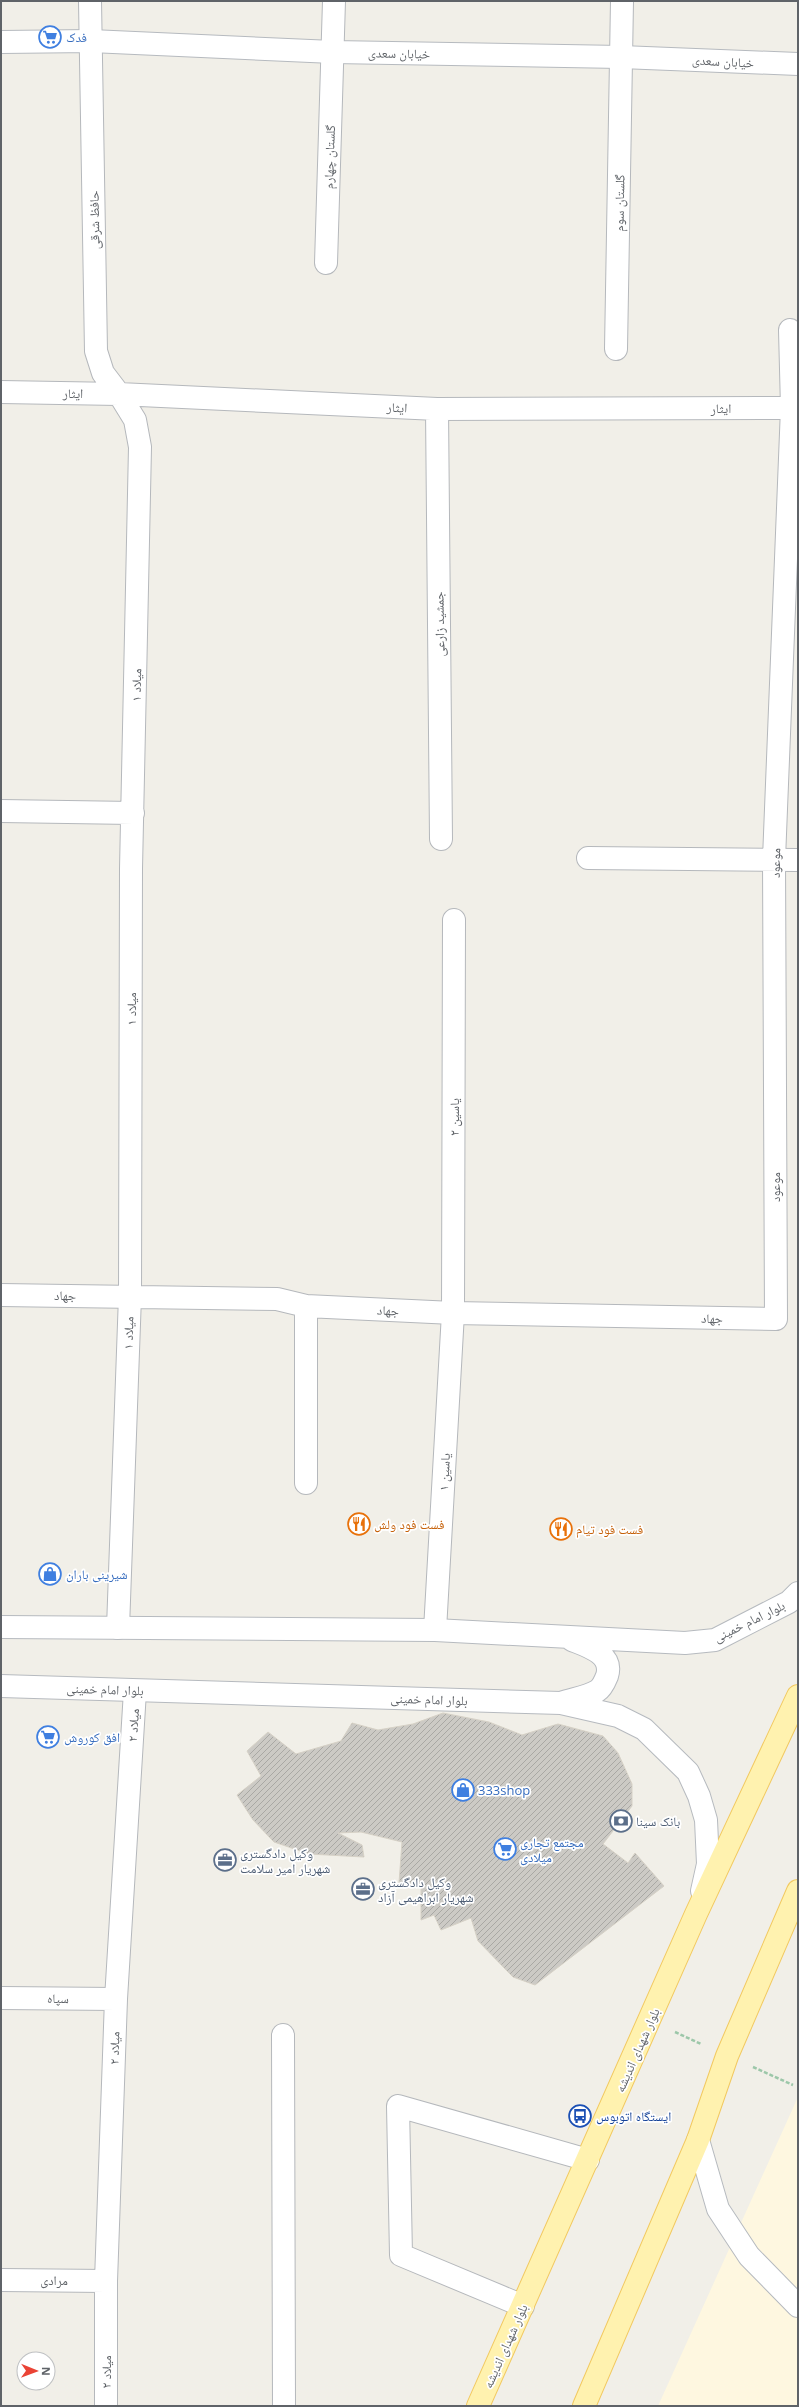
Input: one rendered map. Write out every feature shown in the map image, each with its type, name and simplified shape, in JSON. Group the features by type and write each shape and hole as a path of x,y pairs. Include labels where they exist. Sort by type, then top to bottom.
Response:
{"main road":[{"name":"بلوار شهدای اندیشه","path":"478,2406 696,1914 798,1696"},
{"path":"584,2406 698,2140 728,2056 798,1891"}],"street":[{"name":"حافظ شرقی","path":"90,1 96,352 103,373 119,394"},
{"name":"گلستان چهارم","path":"326,263 334,1"},
{"name":"گلستان سوم","path":"616,349 622,1"},
{"name":"خیابان سعدی","path":"1,42 91,41 333,52 621,56 798,64"},
{"name":"موعود","path":"776,1319 774,859 792,408 790,330"},
{"name":"ایثار","path":"1,392 119,394 437,409 792,408"},
{"name":"میلاد ۱","path":"118,1628 130,1296 133,813 140,447 135,420 119,394"},
{"name":"جمشید زارعی","path":"437,409 441,839"},
{"path":"1,811 133,813"},
{"path":"588,858 798,860"},
{"name":"یاسین ۲","path":"453,1313 454,920"},
{"name":"جهاد","path":"1,1295 277,1299 306,1306 453,1313 776,1319"},
{"path":"306,1306 306,1483"},
{"name":"یاسین ۱","path":"435,1630 453,1313"},
{"name":"بلوار امام خمینی","path":"1,1627 435,1630 562,1635 685,1643 715,1640 789,1602 798,1593"},
{"path":"561,1703 598,1691 605,1682 608,1671 605,1658 596,1650 562,1635"},
{"name":"بلوار امام خمینی","path":"1,1686 561,1703 618,1716 644,1728 688,1772 699,1796 706,1820 708,1864 696,1914"},
{"name":"میلاد ۲","path":"106,2406 106,2280 116,1999 135,1691"},
{"name":"سپاه","path":"1,1998 116,1999"},
{"path":"283,2035 284,2406"},
{"path":"523,2306 401,2255 398,2106 588,2160"},
{"path":"698,2140 718,2209 749,2256 798,2306"},
{"name":"مرادی","path":"1,2280 106,2280"}],"shaded area":[{"path":"798,2097 798,2406 658,2406"}],"building":[{"name":"مجتمع تجاری میلادی","path":"443,1713 489,1722 522,1735 558,1724 603,1736 618,1753 632,1784 632,1806 603,1844 628,1863 635,1853 664,1886 535,1985 513,1977 478,1941 471,1918 441,1930 434,1915 421,1920 421,1888 399,1883 402,1842 361,1832 338,1833 362,1845 364,1857 309,1854 274,1842 253,1820 237,1795 261,1776 247,1751 268,1732 296,1754 341,1741 352,1723 378,1730 413,1724"}],"place":[{"name":"فدک","path":"50,37"},
{"name":"فست فود ولش","path":"359,1524"},
{"name":"فست فود تیام","path":"561,1529"},
{"name":"شیرینی باران","path":"50,1574"},
{"name":"افق کوروش","path":"48,1737"},
{"name":"333shop","path":"463,1790"},
{"name":"بانک سینا","path":"621,1821"},
{"name":"مجتمع تجاری میلادی","path":"505,1849"},
{"name":"وکیل دادگستری شهریار امیر سلامت","path":"225,1860"},
{"name":"وکیل دادگستری شهریار ابراهیمی آزاد","path":"363,1889"},
{"name":"ایستگاه اتوبوس","path":"580,2116"}]}
